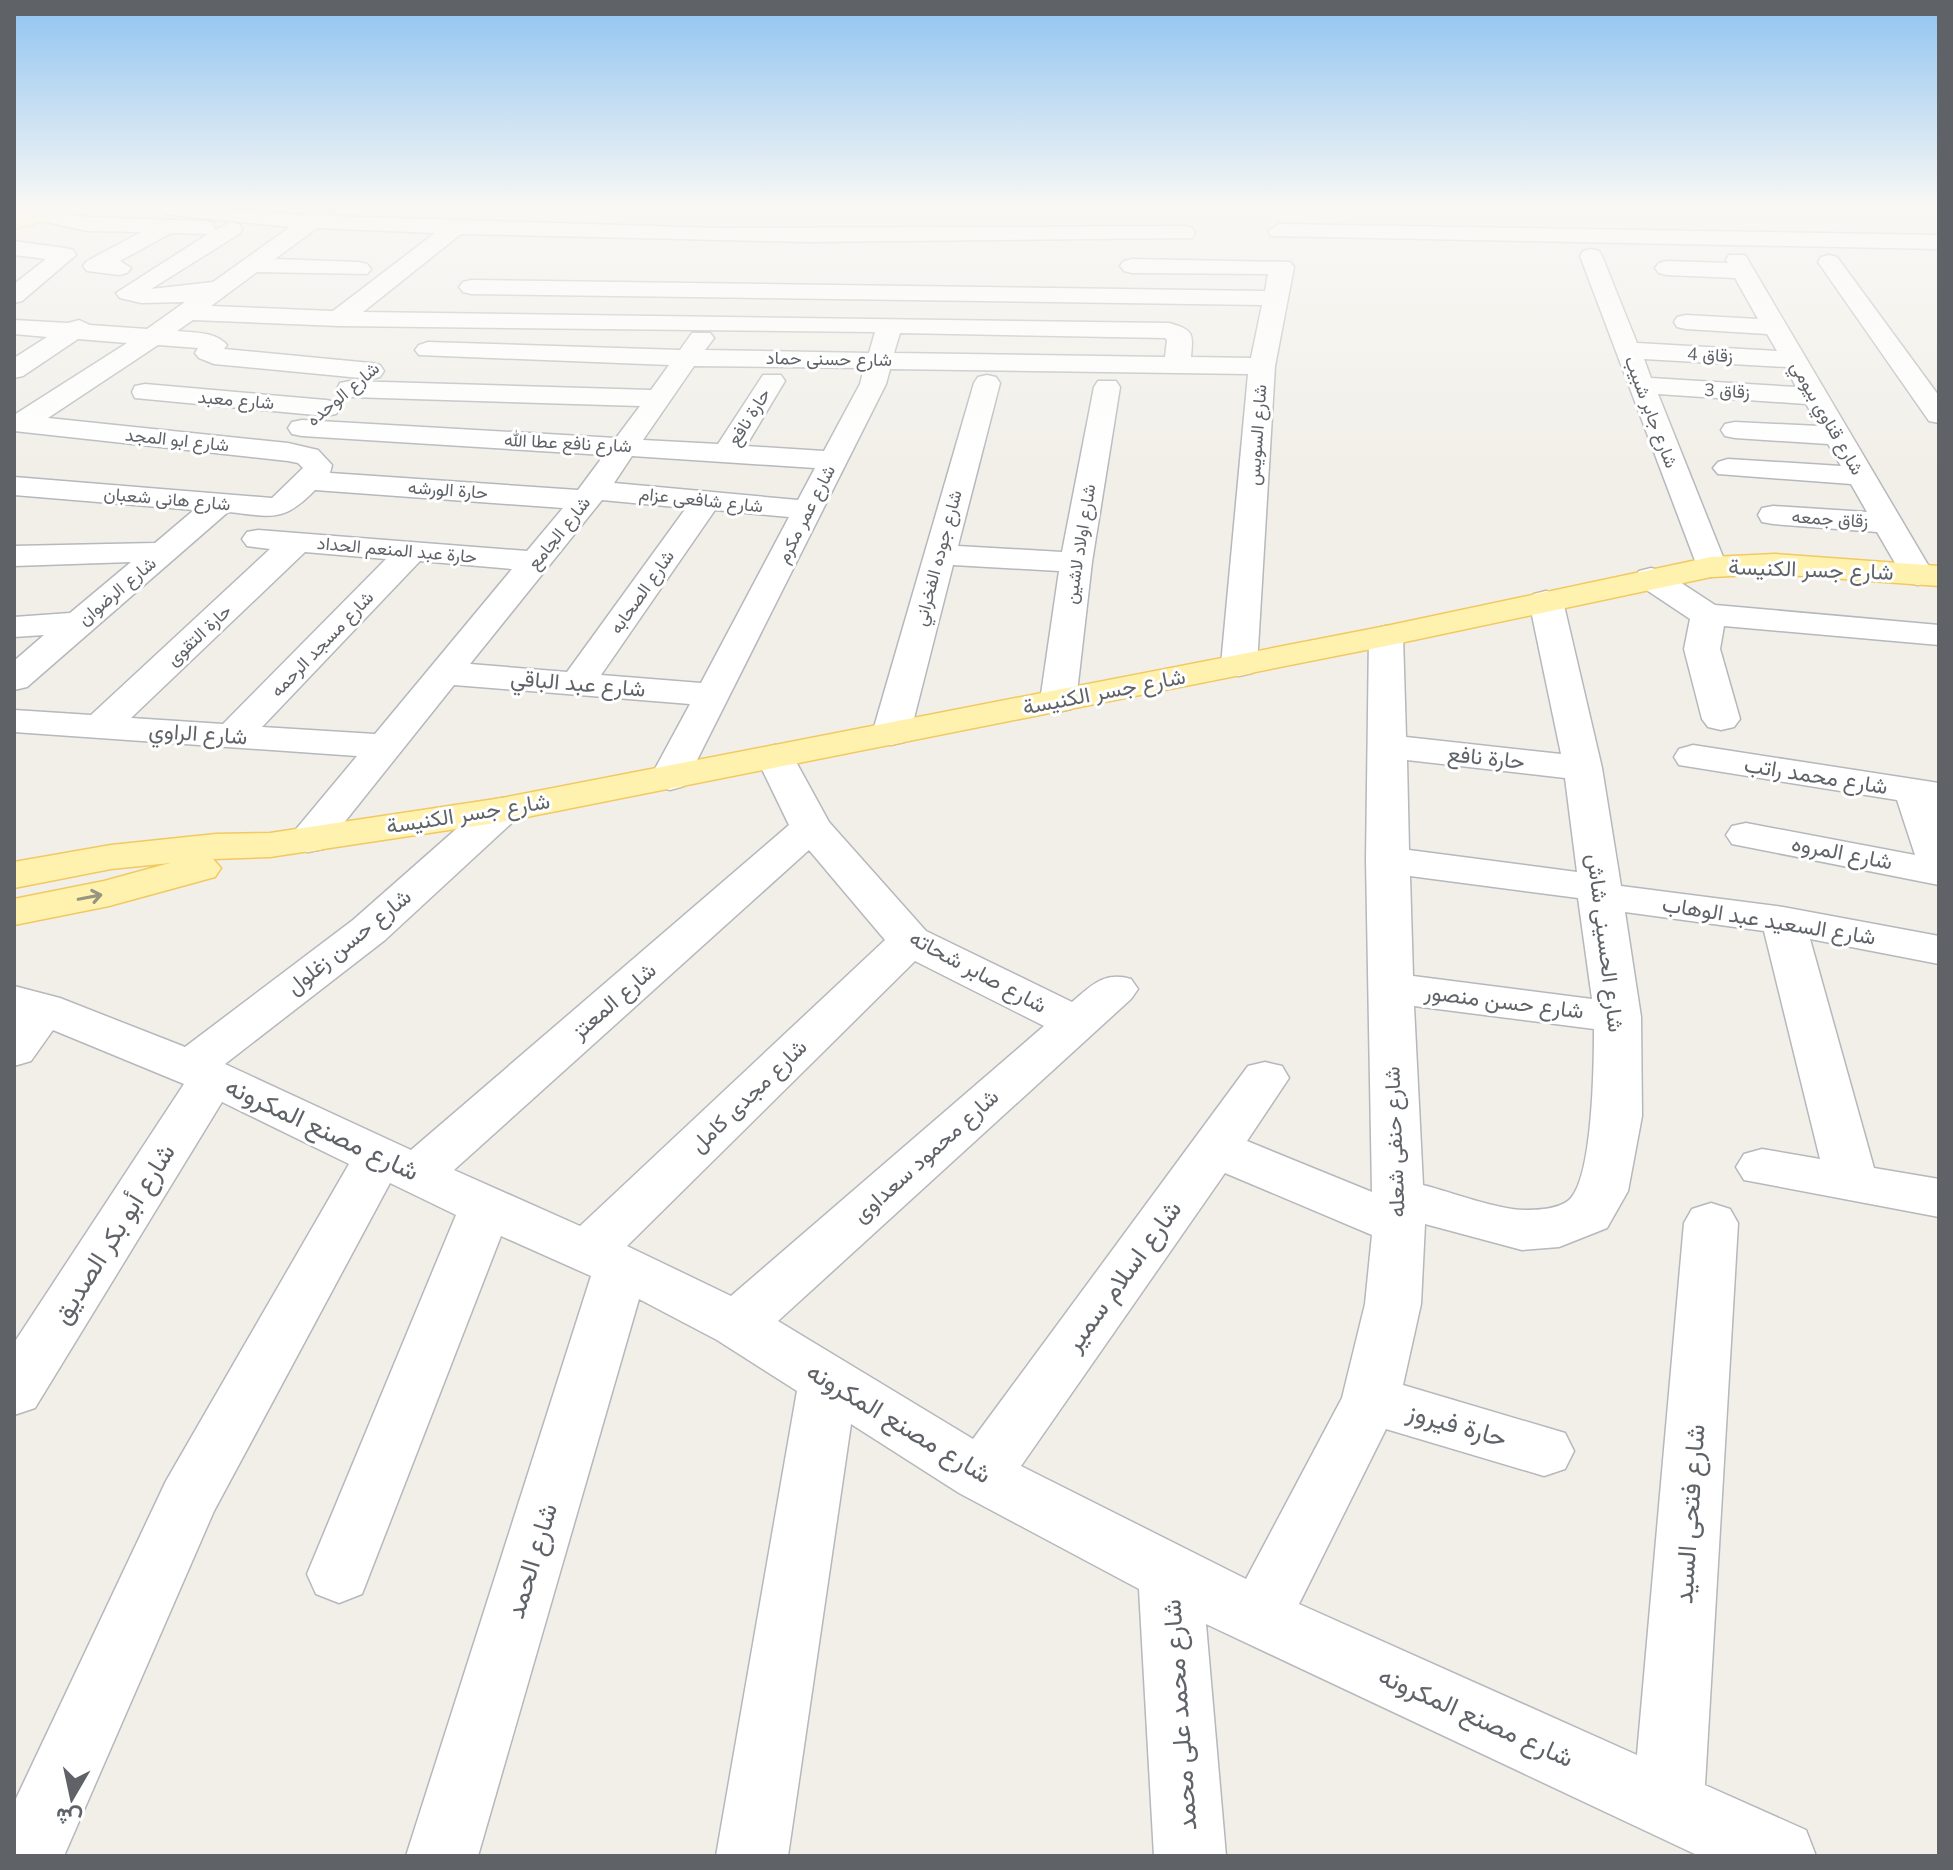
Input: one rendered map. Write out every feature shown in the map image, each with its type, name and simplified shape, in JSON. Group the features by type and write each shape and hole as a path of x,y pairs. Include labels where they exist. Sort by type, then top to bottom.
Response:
{"main road":[{"name":"شارع جسر الكنيسة","path":"14,875 161,851 289,842 502,810 1386,636 1711,567 1775,564 1928,576"},
{"name":"شارع جسر الكنيسة","path":"14,912 137,886 289,842"}],"street":[{"path":"14,327 70,319 131,295"},
{"path":"127,298 180,295"},
{"path":"18,423 153,337 210,295"},
{"path":"339,319 370,295"},
{"name":"شارع الوحده","path":"276,451 461,295"},
{"name":"شارع الجامع","path":"289,842 382,746 590,495 688,358 728,295"},
{"name":"شارع عمر مكرم","path":"670,778 873,384 882,359 894,295"},
{"path":"1067,295 1276,298"},
{"name":"شارع جابر شبيب","path":"1606,295 1711,567"},
{"name":"شارع قناوي بيومي","path":"1752,295 1775,327 1888,523 1928,576"},
{"path":"1853,295 1939,415"},
{"name":"شارع السويس","path":"1239,665 1262,366 1276,298"},
{"path":"14,305 153,337 209,341 214,345 209,354 218,357 391,354"},
{"path":"188,312 431,321 711,322 1175,332 1180,336 1178,362"},
{"path":"14,370 70,319"},
{"path":"1686,322 1775,327"},
{"path":"280,341 293,333 391,354"},
{"path":"88,431 211,349"},
{"name":"زقاق 4","path":"1627,350 1794,360"},
{"name":"شارع حسنى حماد","path":"391,354 1178,362 1262,366"},
{"name":"حارة نافع","path":"727,453 772,381"},
{"name":"شارع جوده الفخراني","path":"891,734 987,383"},
{"name":"زقاق 3","path":"1640,385 1815,396"},
{"name":"شارع اولاد لاشين","path":"1058,701 1076,562 1107,387"},
{"path":"350,389 660,398"},
{"name":"شارع معبد","path":"145,392 326,408"},
{"name":"شارع ابو المجد","path":"18,423 298,454 314,460 318,470 310,481"},
{"name":"شارع نافع عطا الله","path":"302,428 834,460"},
{"path":"1735,430 1838,436"},
{"path":"1728,468 1861,476"},
{"name":"حارة الورشه","path":"310,481 590,495"},
{"name":"شارع هانى شعبان","path":"14,486 276,507 310,481"},
{"name":"شارع شافعى عزام","path":"590,495 808,510"},
{"name":"شارع الصحابه","path":"577,684 706,501"},
{"name":"شارع الرضوان","path":"14,679 219,504"},
{"name":"زقاق جمعه","path":"1773,515 1888,523"},
{"name":"حارة عبد المنعم الحداد","path":"258,539 536,561"},
{"name":"حارة التقوى","path":"100,727 297,542"},
{"name":"شارع مسجد الرحمه","path":"232,736 412,551"},
{"path":"14,556 163,552"},
{"path":"938,555 1076,562"},
{"path":"1651,578 1706,614 1939,635"},
{"name":"شارع الحسينى شاش","path":"1398,1211 1522,1230 1559,1227 1588,1214 1602,1191 1617,1116 1618,1017 1598,892 1583,768 1546,601"},
{"path":"1706,614 1708,628 1701,641 1702,649 1721,719"},
{"path":"14,627 79,623"},
{"name":"شارع حنفى شعله","path":"1259,1618 1371,1400 1393,1304 1398,1211 1387,860 1386,636"},
{"name":"شارع عبد الباقي","path":"443,673 712,695"},
{"name":"شارع الراوي","path":"14,721 382,746"},
{"name":"حارة نافع","path":"1388,747 1583,768"},
{"name":"شارع صابر شحاته","path":"775,757 811,827 910,941 1077,1023"},
{"name":"شارع محمد راتب","path":"1693,757 1927,793"},
{"path":"1927,793 1939,869"},
{"name":"شارع حسن زغلول","path":"202,1072 369,930 502,810"},
{"name":"شارع المعتز","path":"27,1856 188,1500 398,1165 811,827"},
{"name":"شارع المروه","path":"1746,835 1939,869"},
{"name":"شارع السعيد عبد الوهاب","path":"1387,860 1783,920 1939,950"},
{"path":"1783,920 1852,1183"},
{"name":"شارع مجدى كامل","path":"605,1258 910,941"},
{"name":"شارع حسن منصور","path":"1390,988 1618,1017"},
{"name":"شارع محمود سعداوى","path":"737,1324 1115,989"},
{"name":"شارع مصنع المكرونه","path":"24,1020 202,1072 486,1207 605,1258 737,1324 981,1475 1170,1573 1259,1618 1780,1856"},
{"name":"شارع أبو بكر الصديق","path":"14,1391 202,1072"},
{"name":"شارع اسلام سمير","path":"981,1475 1265,1078"},
{"path":"1215,1148 1398,1211"},
{"path":"1762,1167 1939,1198"},
{"path":"339,1574 486,1207"},
{"name":"شارع فتحى السيد","path":"1668,1804 1711,1223"},
{"name":"شارع الحمد","path":"442,1856 605,1258"},
{"path":"752,1856 828,1381"},
{"name":"حارة فيروز","path":"1371,1400 1544,1451"},
{"name":"شارع محمد على محمد","path":"1170,1573 1190,1856"}]}
